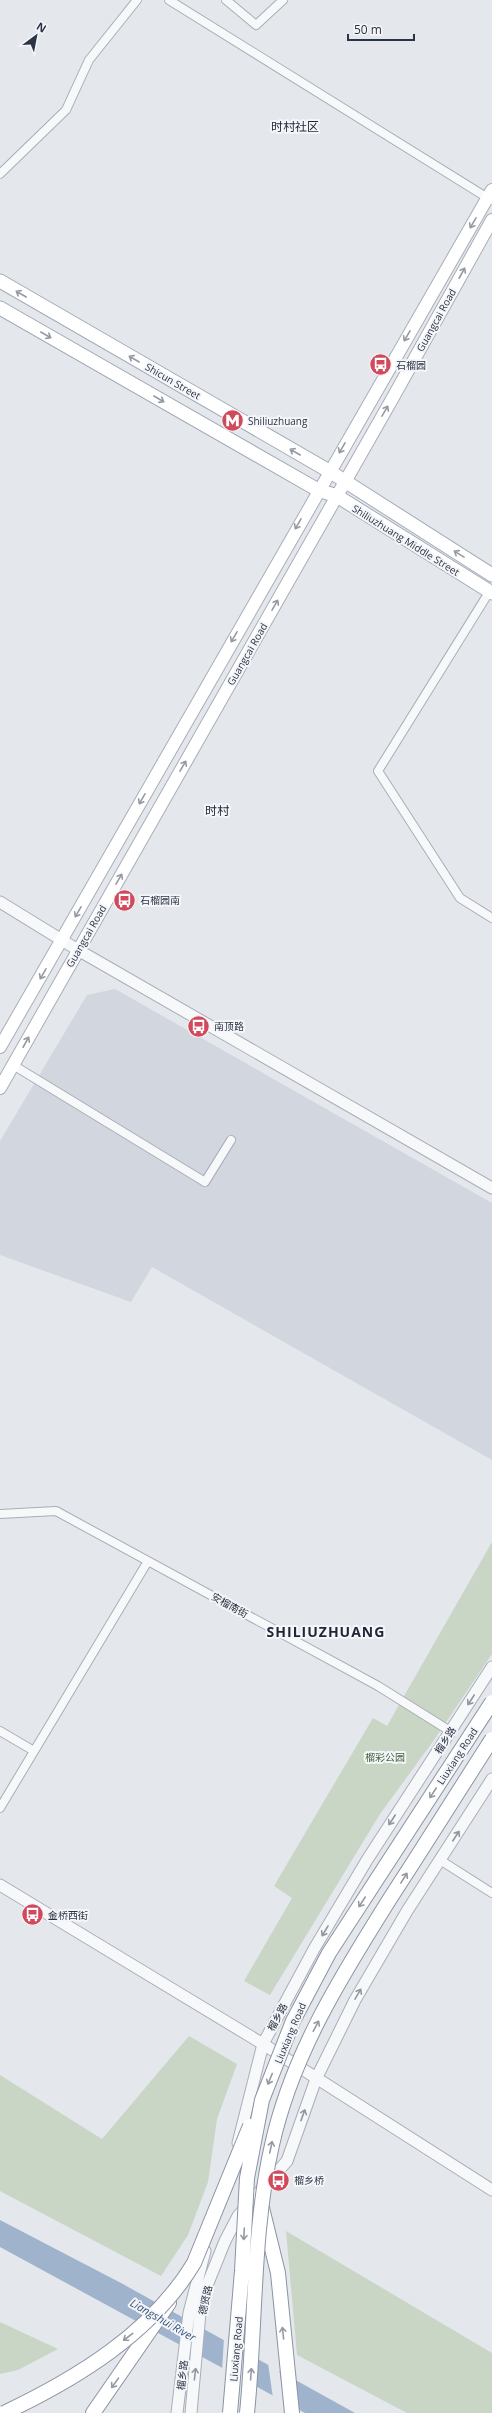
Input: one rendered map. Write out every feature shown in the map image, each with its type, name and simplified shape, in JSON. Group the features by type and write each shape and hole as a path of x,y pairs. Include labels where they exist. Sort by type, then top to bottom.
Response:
{"highway":[{"name":"Liuxiang Road","path":"230,2413 242,2271 247,2178 262,2100 293,2021 329,1953 492,1702"},
{"name":"Liuxiang Road","path":"248,2413 262,2205 273,2139 282,2106 304,2046 348,1966 492,1739"},
{"path":"93,2413 184,2281 194,2263 262,2100"},
{"path":"262,2205 278,2274 292,2413"},
{"path":"4,2413 72,2378 106,2354 140,2328 184,2281"}],"main road":[{"name":"Guangcai Road","path":"0,1047 318,490 490,196"},
{"name":"Guangcai Road","path":"0,1088 345,482 492,220"},
{"name":"Shicun Street","path":"0,281 329,471 345,482"},
{"path":"0,308 318,490"},
{"name":"Shiliuzhuang Middle Street","path":"345,482 492,575"},
{"name":"Shiliuzhuang Middle Street","path":"318,490 337,496 491,590"}],"street":[{"path":"169,0 490,196"},
{"path":"226,0 256,25 283,0"},
{"path":"0,174 66,110 89,60 133,2"},
{"path":"491,590 378,771 460,898 492,918"},
{"path":"0,902 78,950 492,1188"},
{"path":"13,1065 205,1182 231,1140"},
{"name":"安榴南街","path":"0,1514 56,1510 378,1686 450,1731"},
{"path":"0,1808 148,1561"},
{"name":"榴乡路","path":"177,2410 193,2293 230,2173 263,2044 314,1949 366,1860 492,1667"},
{"path":"0,1731 34,1751"},
{"path":"316,2079 355,2000 440,1860 492,1779"},
{"path":"440,1860 492,1893"},
{"path":"0,1886 263,2044 492,2190"},
{"name":"德贤路","path":"191,2413 200,2313 206,2288 225,2240 238,2216 287,2161 316,2079"}],"shaded area":[{"path":"115,989 492,1203 492,1460 152,1267 131,1302 0,1255 0,1141 87,995"}],"green space":[{"name":"榴彩公园","path":"492,1542 492,1654 434,1740 380,1814 270,1995 244,1981 292,1898 274,1886 373,1718 387,1726"},
{"path":"189,2036 237,2064 217,2119 208,2182 188,2235 161,2276 0,2191 0,2075 102,2139"},
{"path":"286,2231 492,2353 492,2413 407,2413 297,2355"},
{"path":"0,2322 58,2349 18,2370 0,2374"}],"water":[{"name":"Liangshui River","path":"0,2220 121,2283 355,2413 305,2413 0,2247"}],"pier":[{"path":"224,2338 257,2356 254,2388 222,2371"},
{"path":"268,2363 279,2369 285,2404 273,2398"}],"place":[{"name":"石榴园","path":"380,365"},
{"name":"Shiliuzhuang","path":"232,421"},
{"name":"石榴园南","path":"124,900"},
{"name":"南顶路","path":"198,1026"},
{"name":"金桥西街","path":"32,1915"},
{"name":"榴乡桥","path":"279,2180"}],"district":[{"name":"时村社区","path":"295,127"},
{"name":"时村","path":"217,811"},
{"name":"SHILIUZHUANG","path":"326,1632"}]}
